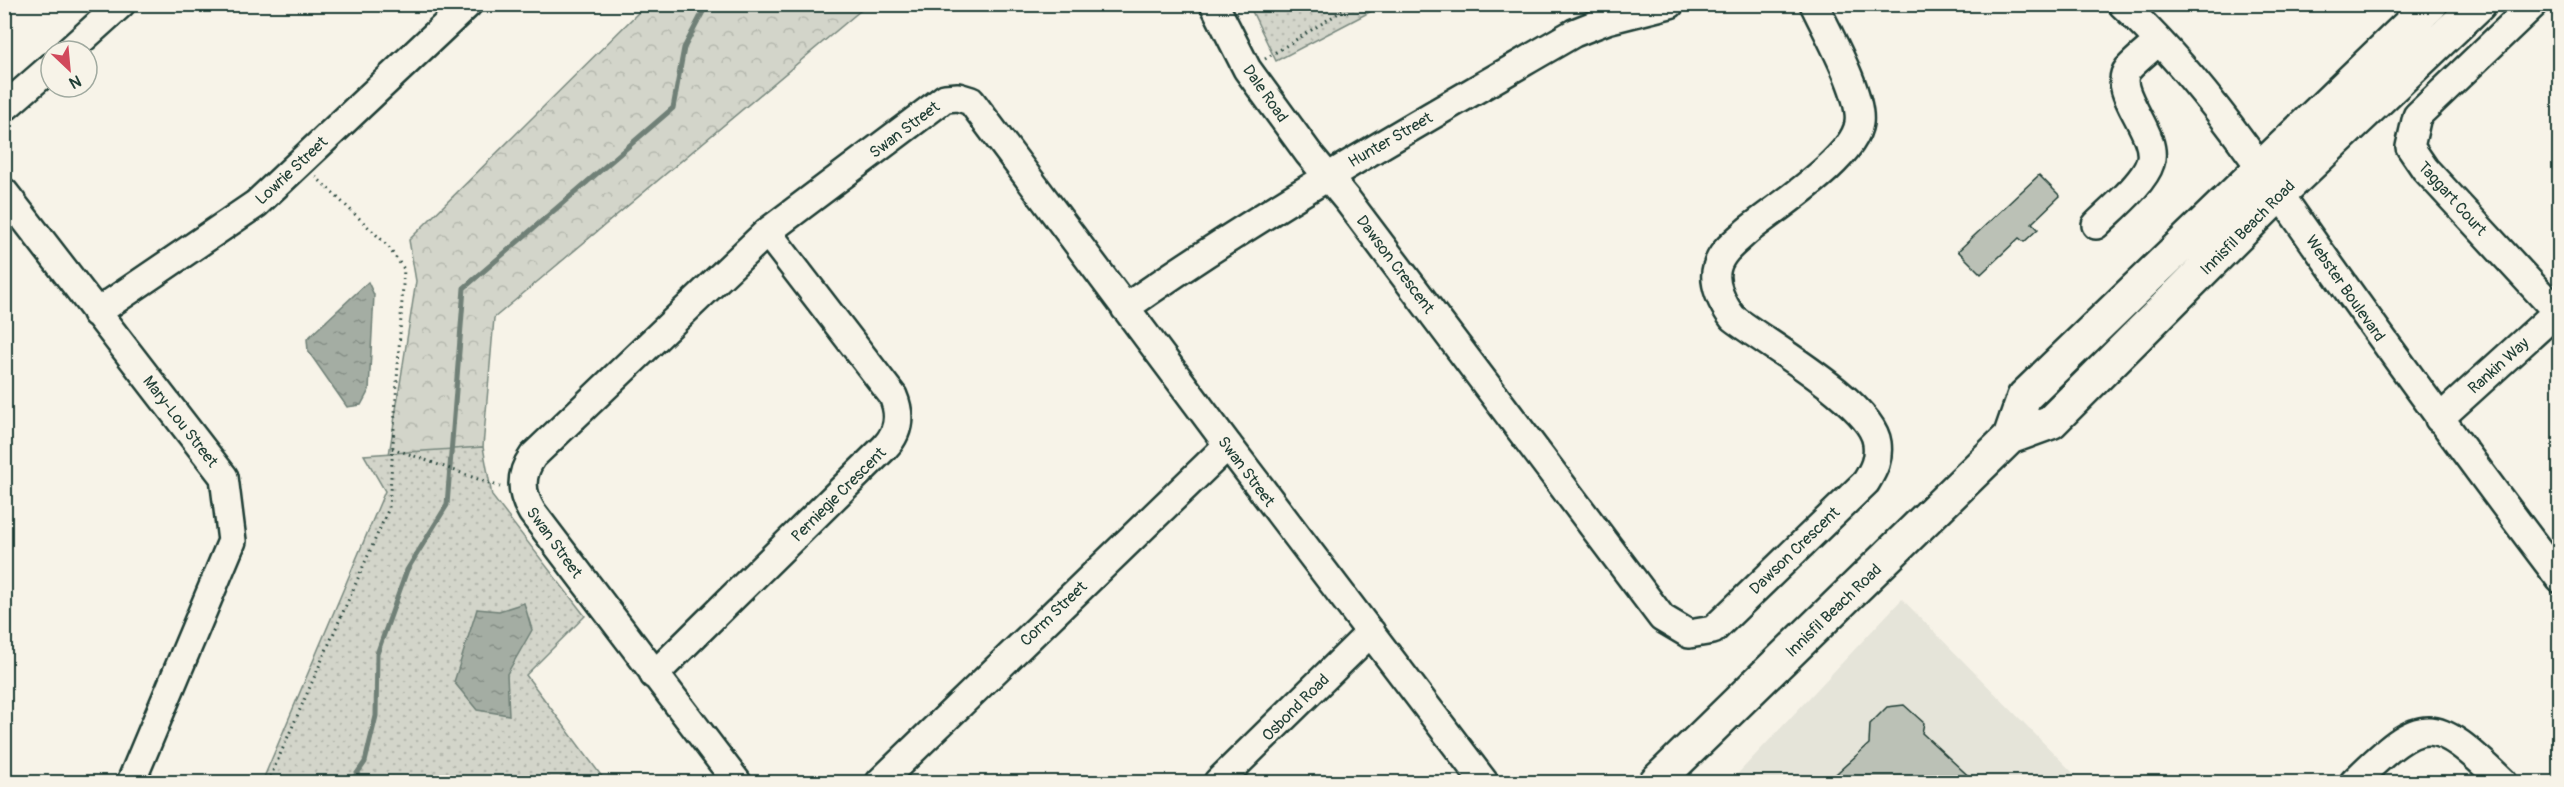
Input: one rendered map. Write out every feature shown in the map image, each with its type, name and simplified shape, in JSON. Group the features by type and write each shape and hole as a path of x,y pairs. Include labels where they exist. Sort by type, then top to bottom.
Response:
{"main road":[{"name":"Innisfil Beach Road","path":"2010,437 2024,397 2431,4"},
{"name":"Innisfil Beach Road","path":"1656,783 2010,437 2051,422 2279,194 2479,4"}],"street":[{"path":"82,39 120,4"},
{"name":"Lowrie Street","path":"96,313 256,204 468,4"},
{"name":"Dale Road","path":"1214,4 1248,69 1327,175"},
{"name":"Hunter Street","path":"1125,308 1216,244 1327,175 1574,33 1607,20 1670,4"},
{"name":"Dawson Crescent","path":"1327,175 1662,618 1689,634 1713,630 1866,482 1877,465 1877,442 1870,426 1818,375 1733,318 1723,305 1718,287 1716,268 1725,252 1769,213 1839,159 1854,141 1859,123 1858,101 1814,4"},
{"name":"Webster Boulevard","path":"2122,4 2199,85 2439,419 2559,579"},
{"name":"Taggart Court","path":"2534,4 2416,116 2410,147 2426,169 2558,312"},
{"path":"2096,225 2145,174 2151,162 2150,139 2125,91 2124,76 2128,69 2159,41"},
{"path":"4,108 39,77"},
{"name":"Swan Street","path":"737,783 532,512 523,493 524,473 533,456 767,232 945,98 971,101 1484,783"},
{"name":"Mary-Lou Street","path":"4,192 224,477 232,541 130,783"},
{"name":"Perniegie Crescent","path":"654,675 885,447 897,428 898,413 893,396 767,232"},
{"name":"Rankin Way","path":"2439,419 2558,312"},
{"name":"Corm Street","path":"880,783 1228,445"},
{"name":"Osbond Road","path":"1218,783 1371,632"},
{"path":"2354,783 2386,751 2412,733 2437,730 2463,744 2503,783"}],"path":[{"path":"1248,69 1353,4"},
{"path":"268,783 389,508 404,269 386,244 300,162"},
{"path":"392,447 438,466 500,487"}],"shaded area":[{"path":"1902,599 2082,782 1730,782"}],"green space":[{"path":"646,5 867,5 494,318 483,447 389,455 416,281 409,240"},
{"path":"1249,5 1383,5 1276,61"},
{"path":"483,447 492,496 585,616 526,675 606,782 262,782 385,491 364,455"}],"water":[{"path":"368,282 374,295 369,390 361,405 347,407 308,351 307,339"},
{"path":"524,603 532,630 507,674 509,715 477,710 454,682 477,609 499,611"}],"building":[{"path":"2039,175 2060,196 2032,223 2038,229 2024,242 2019,238 1981,274 1958,251"},
{"path":"1904,705 1924,723 1922,733 1976,783 1826,783 1869,744 1870,724 1887,707"}],"waterway":[{"path":"351,782 365,762 376,716 377,654 407,570 447,505 464,288 673,108 684,48 707,4"}]}
